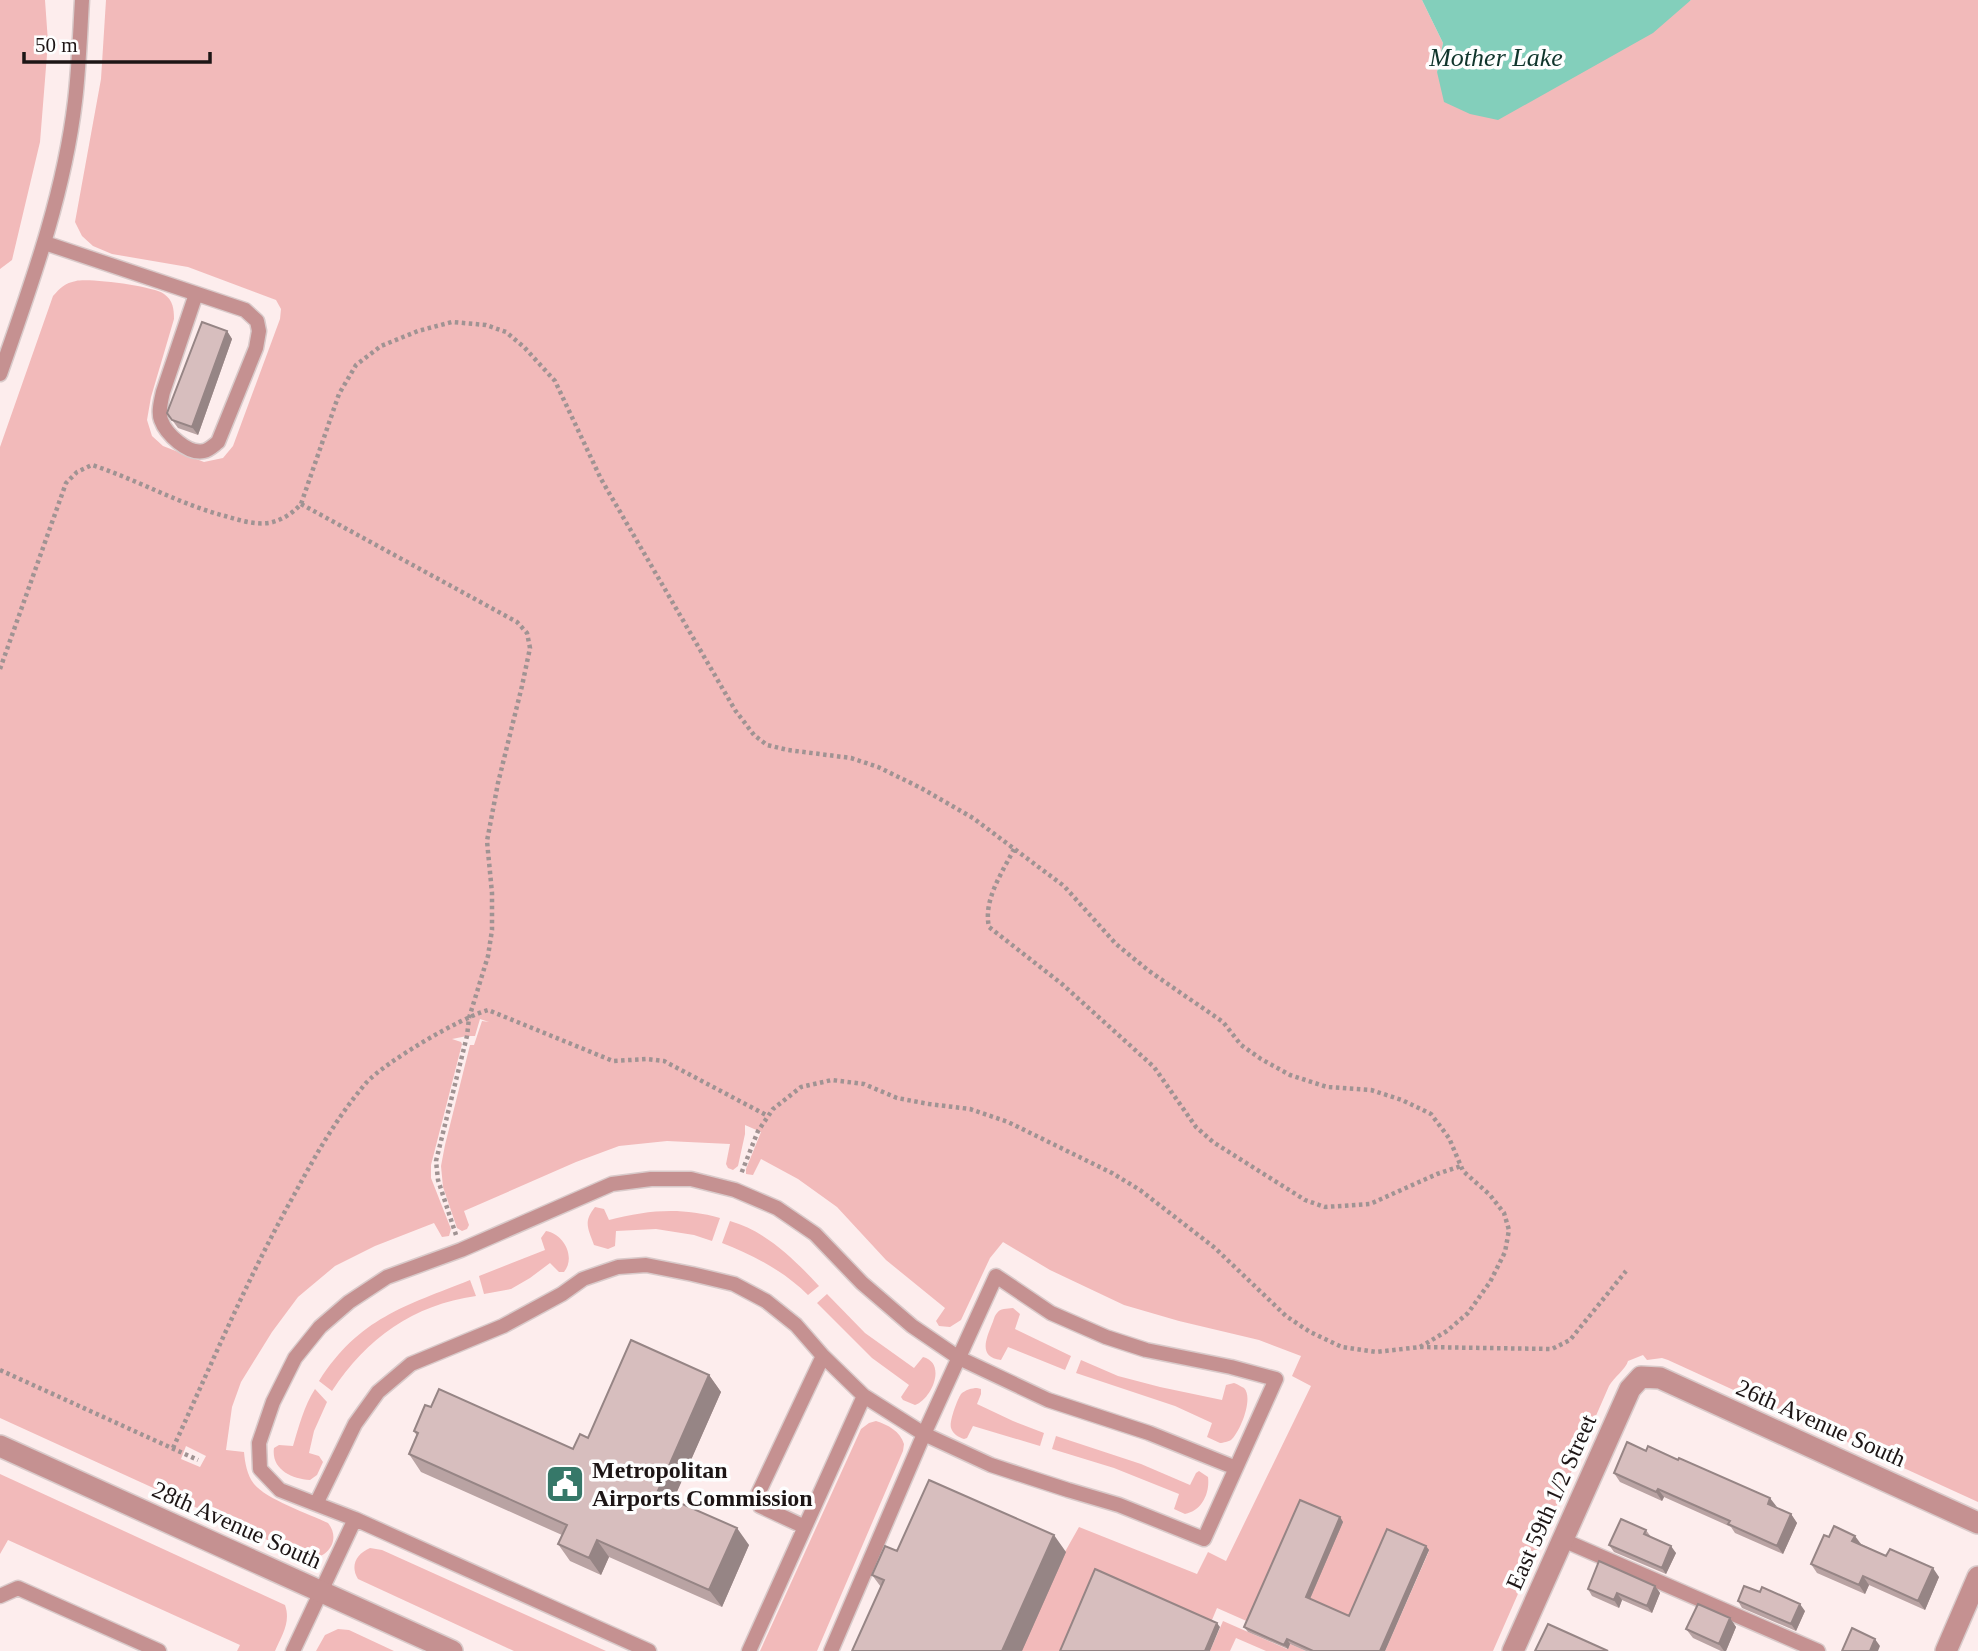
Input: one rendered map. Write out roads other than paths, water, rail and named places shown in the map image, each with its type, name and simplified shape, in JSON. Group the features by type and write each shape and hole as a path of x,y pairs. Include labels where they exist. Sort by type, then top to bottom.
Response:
{"street":[{"name":"26th Avenue South","path":"1641,1377 1660,1378 1978,1523"},
{"name":"East 59th 1/2 Street","path":"1513,1651 1630,1389 1641,1377"},
{"name":"28th Avenue South","path":"0,1446 452,1651"},
{"path":"1946,1651 1978,1577"}],"lane":[{"path":"0,374 45,243 64,167 75,102 82,0"},
{"path":"45,243 245,310 257,321 259,331 256,348 218,442 205,451 192,451 173,439 160,420 163,392 197,294"},
{"path":"649,1651 355,1519 280,1490 260,1469 259,1443 273,1402 295,1358 320,1326 349,1302 387,1277 461,1250 612,1184 651,1179 691,1179 735,1190 777,1208 815,1234 862,1283 902,1318 959,1358 1048,1400 1149,1433 1236,1468"},
{"path":"316,1504 355,1424 378,1392 411,1364 503,1326 562,1294 583,1279 618,1268 646,1265 734,1284 766,1301 796,1325 864,1396 924,1434 991,1465 1119,1504 1204,1539 1276,1379 1146,1350 1106,1337 1051,1313 996,1276 924,1434 831,1651"},
{"path":"805,1527 760,1506 757,1496 823,1356"},
{"path":"749,1651 864,1396"},
{"path":"293,1651 355,1519"},
{"path":"1563,1540 1818,1651"},
{"path":"0,1597 18,1588 159,1651"}],"water":[{"name":"Mother Lake","path":"1422,0 1691,0 1653,33 1498,120 1470,114 1444,102 1437,72 1443,43"}],"place":[{"name":"Metropolitan Airports Commission","path":"565,1484"}]}
